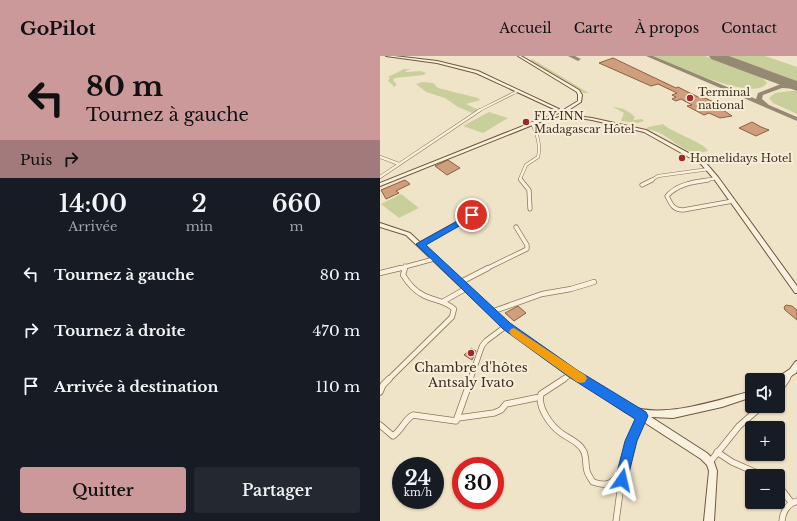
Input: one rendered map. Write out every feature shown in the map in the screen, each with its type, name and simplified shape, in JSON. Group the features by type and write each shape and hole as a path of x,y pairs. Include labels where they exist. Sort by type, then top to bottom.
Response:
{"main road":[{"path":"387,56 444,63 477,72 503,83 545,104 555,111 629,126 645,131 698,160 709,169 716,178 797,291"},
{"path":"380,185 532,123 564,112 580,101 578,91 520,56"},
{"path":"544,119 555,111 564,112"},
{"path":"544,119 556,116 577,116"},
{"path":"380,225 404,232 420,244 506,326 573,373 704,456 710,462 713,471 709,521"},
{"path":"785,376 792,371 797,364"},
{"path":"639,414 673,414 745,396"}],"street":[{"path":"380,177 495,101 516,92"},
{"path":"530,209 529,190 520,179 526,165 538,157 540,151 540,143 532,123"},
{"path":"380,157 399,164"},
{"path":"642,185 658,176 709,169"},
{"path":"716,178 685,185 671,192 667,196 672,207 677,211 733,201"},
{"path":"420,244 472,215"},
{"path":"460,282 510,256 527,249 527,245 516,227"},
{"path":"380,273 434,259"},
{"path":"380,392 383,385 452,317 454,309 444,301 421,294 406,281 403,275 405,266"},
{"path":"491,312 542,294 572,289 594,282"},
{"path":"444,301 467,288"},
{"path":"458,418 482,346 486,341 506,326"},
{"path":"785,384 792,371"},
{"path":"380,425 395,436 409,416 413,415 456,421 458,418 494,413 501,410 506,404 540,397 573,373"},
{"path":"540,397 542,408 550,422 561,433 578,443 584,451 587,471 593,482 601,485 612,483 623,470"},
{"path":"710,462 740,426 754,413"},
{"path":"616,521 623,470 639,414"},
{"path":"717,452 732,462 748,469"},
{"path":"782,521 783,512 794,502 785,492"}],"green space":[{"path":"653,56 705,56 762,77 767,83 759,88 746,88 730,85 712,80"},
{"path":"729,56 765,56 797,67 797,81"},
{"path":"532,59 589,93 583,93 530,61"},
{"path":"404,69 411,69 405,71 406,72 421,71 426,73 424,75 395,78 393,80 397,85 393,87 393,85 388,81 390,78 388,77"},
{"path":"423,82 433,83 438,88 478,98 480,100 466,104 479,110 472,113 458,107 445,98 426,92 416,84"},
{"path":"797,91 797,114 773,103 769,98 775,93"},
{"path":"613,107 630,113 635,117 633,120 642,119 644,121 638,123 621,121 624,113"},
{"path":"489,112 508,118 483,133 463,126"},
{"path":"663,124 706,148 708,151 695,153 689,151 657,132 646,130 648,127"},
{"path":"401,194 419,208 399,218 381,204"}],"building":[{"name":"Terminal national","path":"613,58 676,88 678,87 698,97 705,98 727,108 723,110 732,116 720,118 709,113 704,115 687,106 692,105 681,99 676,101 672,99 676,97 672,95 677,93 658,84 651,86 599,63"},
{"path":"752,122 769,130 756,136 739,128"},
{"path":"448,160 460,168 447,175 435,166"},
{"path":"405,180 410,184 396,191 399,193 386,199 381,190"},
{"path":"786,305 792,306 797,310 797,320 785,310 784,307"},
{"path":"518,306 526,313 514,321 505,313"},
{"name":"Chambre d'hôtes Antsaly Ivato","path":"471,348 476,351 472,360 464,355"}],"taxiway":[{"path":"571,56 578,59"},
{"path":"649,56 797,119"},
{"path":"766,105 759,99 760,94 781,86 797,87"}],"runway":[{"path":"716,56 797,86"}],"slow traffic":[{"path":"514,332 581,378"}],"place":[{"name":"Terminal national","path":"690,98"},
{"name":"FLY INN Madagascar Hôtel","path":"526,122"},
{"name":"Homelidays Hotel","path":"682,158"},
{"name":"Chambre d'hôtes Antsaly Ivato","path":"471,353"}],"route":[{"path":"472,215 420,244 506,326 573,373 628,409 642,416 631,441 623,470 622,480"}]}
